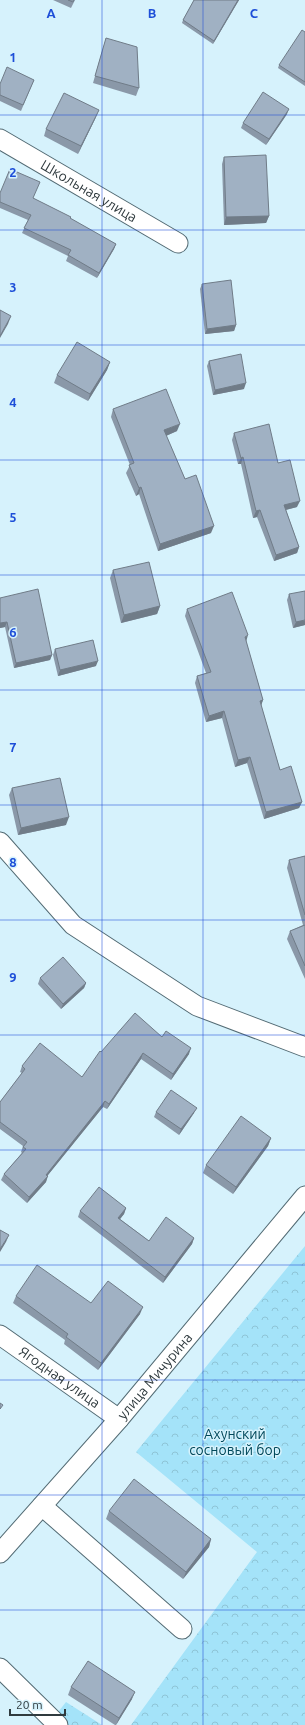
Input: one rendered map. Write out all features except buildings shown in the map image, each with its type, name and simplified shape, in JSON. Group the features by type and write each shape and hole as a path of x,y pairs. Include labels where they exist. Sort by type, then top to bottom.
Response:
{"street":[{"name":"Школьная улица","path":"0,139 178,243"},
{"path":"0,842 73,925 197,1006 305,1047"},
{"name":"улица Мичурина","path":"0,1553 120,1418 305,1196"},
{"name":"Ягодная улица","path":"0,1335 120,1418"},
{"path":"42,1506 182,1629"},
{"path":"0,1668 58,1725"}],"green space":[{"name":"Ахунский сосновый бор","path":"305,1246 305,1725 131,1725 257,1552 136,1452"},
{"path":"66,1702 102,1725 48,1725"}]}
